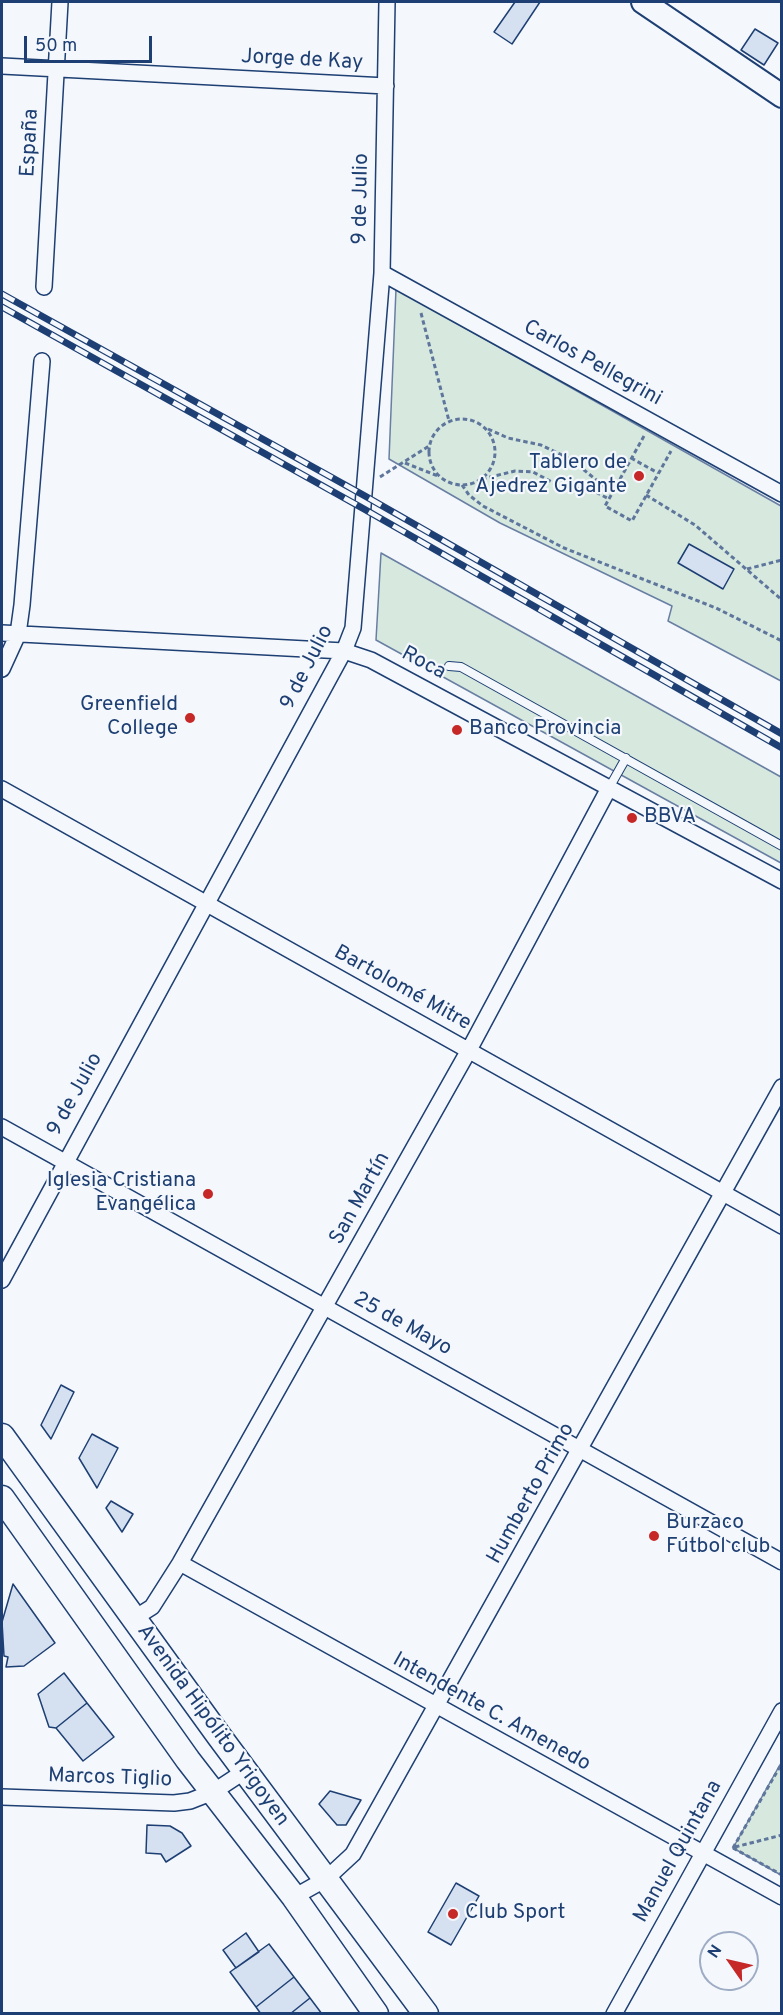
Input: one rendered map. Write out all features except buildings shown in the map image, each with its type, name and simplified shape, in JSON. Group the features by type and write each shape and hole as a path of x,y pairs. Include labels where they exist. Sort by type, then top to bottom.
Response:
{"main road":[{"path":"643,2 782,96"},
{"name":"Avenida Hipólito Yrigoyen","path":"2,1436 245,1771 426,2013"},
{"name":"Avenida Hipólito Yrigoyen","path":"2,1498 11,1524 294,1897 376,2013"}],"street":[{"name":"España","path":"44,287 60,2"},
{"name":"9 de Julio","path":"2,1280 63,1162 344,651 353,628 382,273 387,2"},
{"name":"Jorge de Kay","path":"2,66 386,86"},
{"name":"Carlos Pellegrini","path":"382,273 782,494"},
{"path":"2,669 18,634 42,361"},
{"name":"Roca","path":"2,633 344,651 371,660 782,881"},
{"name":"San Martín","path":"134,1619 153,1607 180,1563 469,1050 609,788"},
{"name":"Bartolomé Mitre","path":"2,789 782,1226"},
{"name":"Humberto Primo","path":"294,1897 326,1879 353,1854 437,1708 782,1087"},
{"name":"25 de Mayo","path":"2,1127 782,1562"},
{"name":"Intendente C. Amenedo","path":"180,1563 437,1708 782,1897"},
{"name":"Manuel Quintana","path":"615,2013 782,1711"},
{"name":"Marcos Tiglio","path":"2,1797 174,1803 190,1801 213,1792 245,1771"}],"lane":[{"path":"449,666 460,667 782,846"},
{"path":"609,788 626,758"}],"path":[{"path":"415,290 449,422"},
{"path":"439,477 433,468 429,446 433,436 449,422 470,420 508,438 541,445 572,460 612,493"},
{"path":"652,421 605,506 632,521 679,436"},
{"path":"480,480 494,463 495,452 493,441 484,427"},
{"path":"366,486 429,446"},
{"path":"632,458 658,473"},
{"path":"404,462 449,483 462,485 515,471 533,472 563,488 590,489 609,499"},
{"path":"462,485 469,495 483,506 564,548 716,608 782,641"},
{"path":"646,495 695,525 782,600"},
{"path":"747,568 782,560"},
{"path":"734,1848 782,1763"},
{"path":"734,1848 782,1835"},
{"path":"734,1848 782,1875"}],"shaded area":[{"path":"396,289 781,506 781,681 668,621 672,606 500,523 389,459"},
{"path":"381,553 781,777 781,863 376,640"},
{"path":"781,1763 781,1875 733,1848"}],"railway":[{"path":"2,294 365,496 782,734"},
{"path":"2,307 364,509 782,748"}],"place":[{"name":"Tablero de Ajedrez Gigante","path":"639,476"},
{"name":"Greenfield College","path":"190,718"},
{"name":"Banco Provincia","path":"457,730"},
{"name":"BBVA","path":"632,818"},
{"name":"Iglesia Cristiana Evangélica","path":"208,1194"},
{"name":"Burzaco Fútbol club","path":"654,1536"},
{"name":"Club Sport","path":"453,1914"}]}
